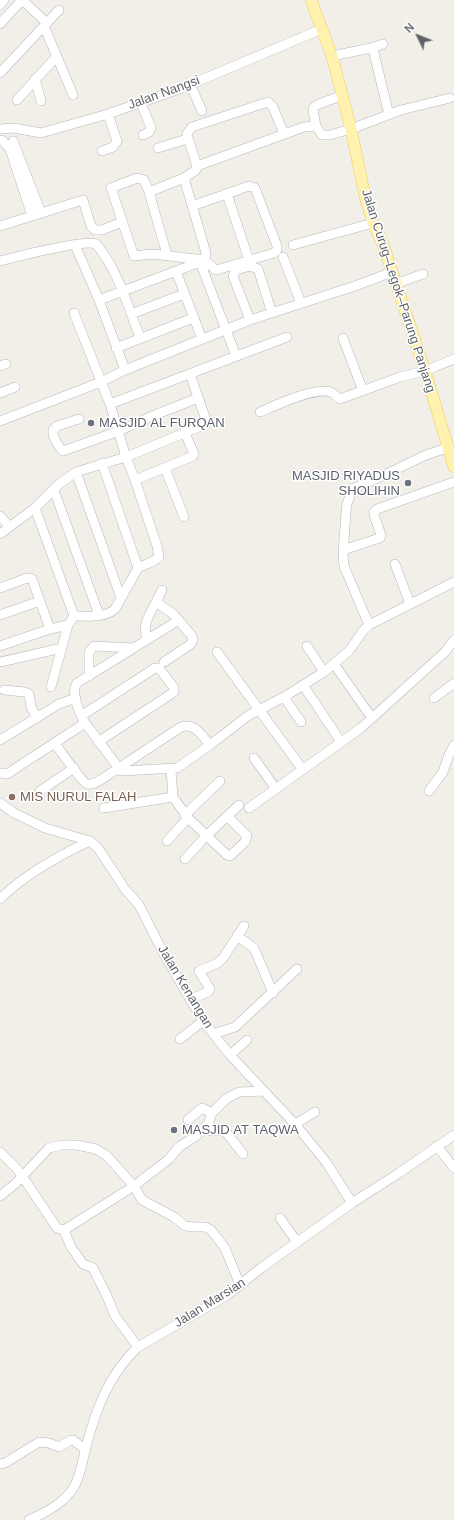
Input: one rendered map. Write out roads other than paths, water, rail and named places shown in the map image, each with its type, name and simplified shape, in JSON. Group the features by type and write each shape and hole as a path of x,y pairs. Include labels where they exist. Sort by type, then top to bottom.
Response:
{"main road":[{"name":"Jalan Curug–Legok–Parung Panjang","path":"311,0 332,56 343,95 365,196 384,247 395,284 449,440 454,467"}],"street":[{"path":"0,5 4,0"},
{"path":"0,24 22,0 45,24 73,95"},
{"path":"0,73 58,10"},
{"name":"Jalan Nangsi","path":"4,129 14,128 41,134 108,114 190,84 322,29"},
{"path":"332,56 372,48 383,44"},
{"path":"372,48 389,114"},
{"path":"17,100 57,56"},
{"path":"35,79 42,101"},
{"path":"190,84 202,111"},
{"path":"343,95 314,107 313,110 316,126 322,135 326,136 351,129 400,110 450,98"},
{"path":"149,192 195,172 197,166 187,139 188,132 192,127 265,102 270,103 273,107 284,134"},
{"path":"141,103 151,128 149,132 143,136"},
{"path":"102,151 113,148 117,141 108,114"},
{"path":"197,166 304,127 316,126"},
{"path":"158,148 187,139"},
{"path":"2,140 10,149 37,214"},
{"path":"13,141 37,214"},
{"path":"167,255 149,192 144,180 140,178 111,188 134,256 152,254 167,255 202,261 216,270 274,253 277,250 278,246 255,188 250,186 192,206"},
{"path":"99,300 202,261 206,253 184,178"},
{"path":"227,194 249,260"},
{"path":"0,226 83,200 91,226 95,230 102,230 122,222"},
{"path":"293,245 374,223"},
{"path":"0,262 47,250 88,242 96,244 105,255 122,291 140,338"},
{"path":"75,245 99,300 125,370"},
{"path":"283,257 301,303"},
{"path":"202,261 236,356"},
{"path":"250,320 233,276 236,270 250,266 258,269 272,313"},
{"path":"176,271 202,339"},
{"path":"0,421 101,382 125,370 250,320 355,286 392,272"},
{"path":"395,284 423,274"},
{"path":"131,314 184,294"},
{"path":"74,312 110,404 126,457 157,546 159,557 154,561 138,568 115,609 110,613 104,615 74,616"},
{"path":"116,348 193,318"},
{"path":"110,404 287,337"},
{"path":"343,338 363,391"},
{"path":"260,412 291,399 316,392 332,392 340,399 454,359"},
{"path":"0,534 35,508 60,484 76,472 126,457 204,426 207,422 190,374"},
{"path":"0,393 15,387"},
{"path":"79,419 57,426 53,430 53,434 63,451 119,431 198,398"},
{"path":"135,480 193,455 185,433"},
{"path":"370,625 344,566 343,550 347,504 353,488 365,484 426,455 449,440"},
{"path":"102,463 138,568"},
{"path":"165,468 184,516"},
{"path":"76,472 121,598"},
{"path":"343,550 378,540 381,537 374,515 377,509 454,482"},
{"path":"60,484 99,615"},
{"path":"35,508 74,616"},
{"path":"0,516 9,526"},
{"path":"395,564 410,604"},
{"path":"0,588 31,578 34,582 50,629"},
{"path":"179,620 132,648 75,686 74,692 83,719 98,742 121,770 171,770 182,766 244,718 284,698 324,672 349,651 363,631 370,625 454,582"},
{"path":"147,639 145,626 162,590"},
{"path":"0,615 40,601"},
{"path":"156,602 179,620 192,636 193,640 191,644 164,662"},
{"path":"50,686 68,625 74,616"},
{"path":"0,646 50,629 68,625"},
{"path":"249,808 303,770 372,718 445,652 454,640"},
{"path":"89,676 90,652 94,646 132,648"},
{"path":"308,646 324,672"},
{"path":"0,662 62,648"},
{"path":"217,652 303,770"},
{"path":"334,664 372,718"},
{"path":"0,773 7,774 55,744 83,719 155,668 162,670 174,688 174,692 161,702 98,742"},
{"path":"434,698 454,683"},
{"path":"303,685 341,742"},
{"path":"4,690 25,692 29,694 31,707 37,718"},
{"path":"0,740 58,704 76,698"},
{"path":"284,698 301,722"},
{"path":"55,744 74,768 82,781 86,784 93,784 181,726 185,725 194,727 210,745"},
{"path":"429,791 443,772 454,745"},
{"path":"254,758 276,789"},
{"path":"40,791 74,768"},
{"path":"171,770 173,797 186,816 227,856 230,856 234,854 245,842 247,836 228,816"},
{"path":"166,841 186,816 220,782"},
{"path":"104,808 173,797"},
{"path":"0,802 14,812 45,828 90,841"},
{"path":"185,859 206,836 239,805"},
{"path":"0,899 6,892 33,872 90,841"},
{"name":"Jalan Kenangan","path":"90,841 98,848 125,889 139,905 165,956 213,1034 230,1055 295,1124 326,1162 352,1203"},
{"path":"192,999 208,992 210,989 199,971 218,963 223,958 244,926"},
{"path":"237,936 254,948 273,993"},
{"path":"213,1034 235,1027 298,969"},
{"path":"180,1039 203,1020"},
{"path":"230,1055 246,1040"},
{"path":"0,1152 18,1170 21,1177 57,1228 64,1230 134,1186 169,1159 184,1142 196,1136 203,1130 208,1124 212,1113 226,1100 239,1092 264,1091"},
{"path":"188,1120 202,1108 212,1113"},
{"path":"295,1124 315,1112"},
{"path":"203,1130 222,1130 226,1132 244,1154"},
{"name":"Jalan Marsian","path":"29,1520 54,1507 75,1485 104,1393 114,1375 138,1347 226,1296 297,1242 352,1203 454,1135"},
{"path":"0,1196 49,1148 62,1145 77,1145 96,1149 107,1156 134,1186 142,1200 174,1217 186,1226 195,1228 205,1227 211,1230 225,1248 240,1285"},
{"path":"438,1146 454,1168"},
{"path":"280,1218 297,1242"},
{"path":"64,1230 71,1246 83,1264 93,1268 115,1316 138,1347"},
{"path":"0,1464 2,1465 39,1442 59,1447 73,1440 86,1450"}],"place":[{"name":"MASJID AL FURQAN","path":"91,423"},
{"name":"MASJID RIYADUS SHOLIHIN","path":"408,483"},
{"name":"MIS NURUL FALAH","path":"12,797"},
{"name":"MASJID AT TAQWA","path":"174,1130"}]}
